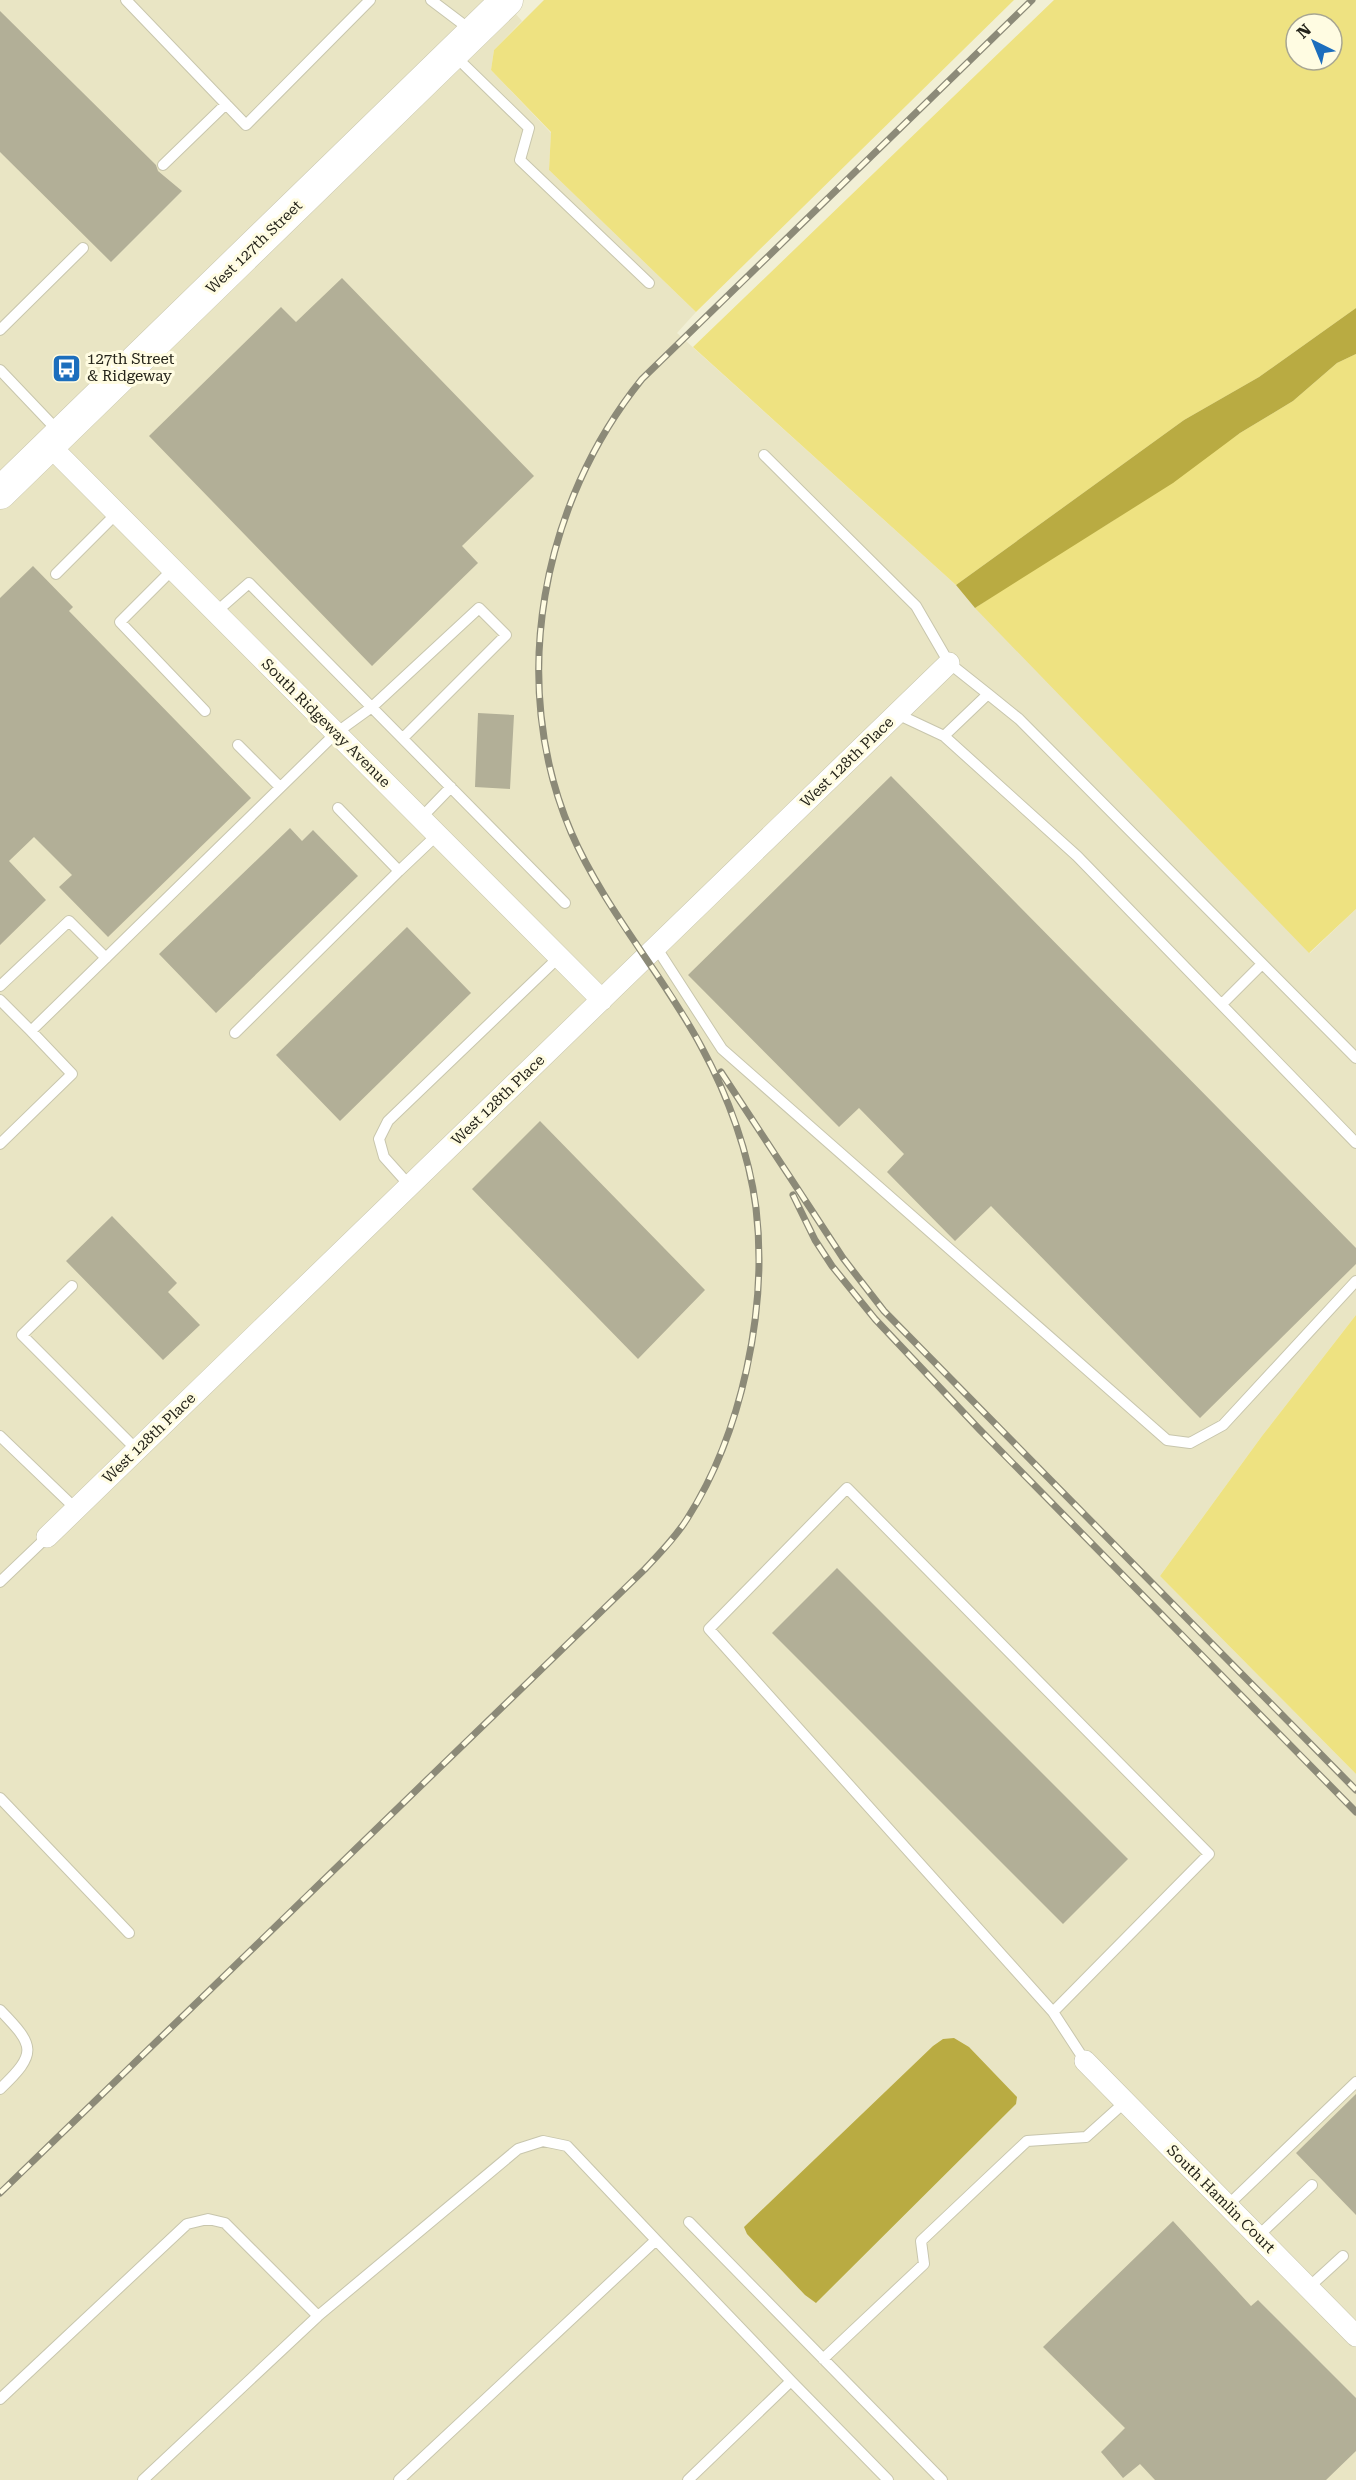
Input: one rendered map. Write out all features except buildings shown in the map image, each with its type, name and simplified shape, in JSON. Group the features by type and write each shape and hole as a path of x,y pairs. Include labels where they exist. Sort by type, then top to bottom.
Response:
{"main road":[{"name":"West 127th Street","path":"0,493 507,0"}],"street":[{"name":"South Ridgeway Avenue","path":"56,440 117,513 602,1000"},
{"name":"West 128th Place","path":"47,1537 949,663"},
{"name":"South Hamlin Court","path":"1085,2061 1356,2336"}],"lane":[{"path":"126,0 246,125 370,0"},
{"path":"431,0 530,128 520,160 649,283"},
{"path":"163,165 226,105"},
{"path":"0,330 83,248"},
{"path":"0,370 56,440"},
{"path":"764,455 916,606 949,663 1019,719 1356,1058"},
{"path":"56,574 117,513"},
{"path":"173,570 120,622 205,711"},
{"path":"216,612 249,583 565,903"},
{"path":"31,1031 336,733 372,707 479,608 506,635 403,738"},
{"path":"944,736 988,694"},
{"path":"897,714 944,736 1077,856 1356,1143"},
{"path":"238,745 280,787"},
{"path":"421,818 451,788"},
{"path":"338,808 399,871"},
{"path":"235,1033 437,835"},
{"path":"0,986 69,921 106,958"},
{"path":"656,947 722,1049 1167,1440 1190,1443 1223,1425 1356,1281"},
{"path":"410,1186 384,1158 379,1139 388,1120 559,957"},
{"path":"1222,1004 1261,964"},
{"path":"0,1000 72,1074 0,1144"},
{"path":"72,1286 22,1335 137,1450"},
{"path":"0,1436 76,1509"},
{"path":"1053,2013 1209,1854 847,1488 709,1629 1053,2013 1085,2061"},
{"path":"0,1582 47,1537"},
{"path":"0,1798 129,1933"},
{"path":"0,2010 24,2035 27,2051 22,2068 0,2089"},
{"path":"1228,2205 1356,2082"},
{"path":"823,2359 924,2264 921,2241 1027,2141 1086,2137 1125,2102"},
{"path":"143,2480 318,2316 518,2149 543,2141 567,2146 888,2480"},
{"path":"1258,2236 1312,2185"},
{"path":"0,2399 187,2224 208,2219 225,2223 318,2316"},
{"path":"689,2222 942,2480"},
{"path":"399,2480 656,2240"},
{"path":"1308,2288 1343,2256"},
{"path":"688,2480 792,2381"}],"shaded area":[{"path":"0,0 503,0 522,21 494,50 491,70 551,133 549,170 696,312 677,333 956,585 1310,953 1356,909 1356,1315 1262,1436 1160,1576 1356,1774 1356,2480 0,2480"},
{"path":"544,0 1014,0 696,312 549,170 551,132 491,70 494,50"},
{"path":"1054,0 1356,0 1356,308 1259,377 1184,420 956,585 693,347"},
{"path":"1356,308 1356,354 1337,363 1293,401 1240,433 1173,483 975,608 956,585 1184,420 1259,377"},
{"path":"1356,354 1356,909 1309,953 975,608 1111,522 1240,433 1293,401 1337,363"},
{"path":"1356,1315 1356,1774 1160,1576 1262,1436"},
{"path":"954,2038 969,2047 1017,2097 1016,2104 816,2303 805,2295 747,2234 744,2227 933,2046 943,2039"}],"railway":[{"path":"0,2193 645,1569 682,1526 706,1485 723,1448 736,1409 747,1369 754,1328 759,1247 753,1187 743,1146 729,1105 702,1048 670,994 600,888 571,832 552,775 541,715 539,655 545,596 559,537 580,481 608,428 642,379 1032,0"},
{"path":"721,1072 843,1258 884,1311 1356,1790"},
{"path":"793,1195 815,1240 832,1266 875,1319 979,1429 1356,1812"}],"place":[{"name":"127th Street & Ridgeway","path":"66,368"}]}
